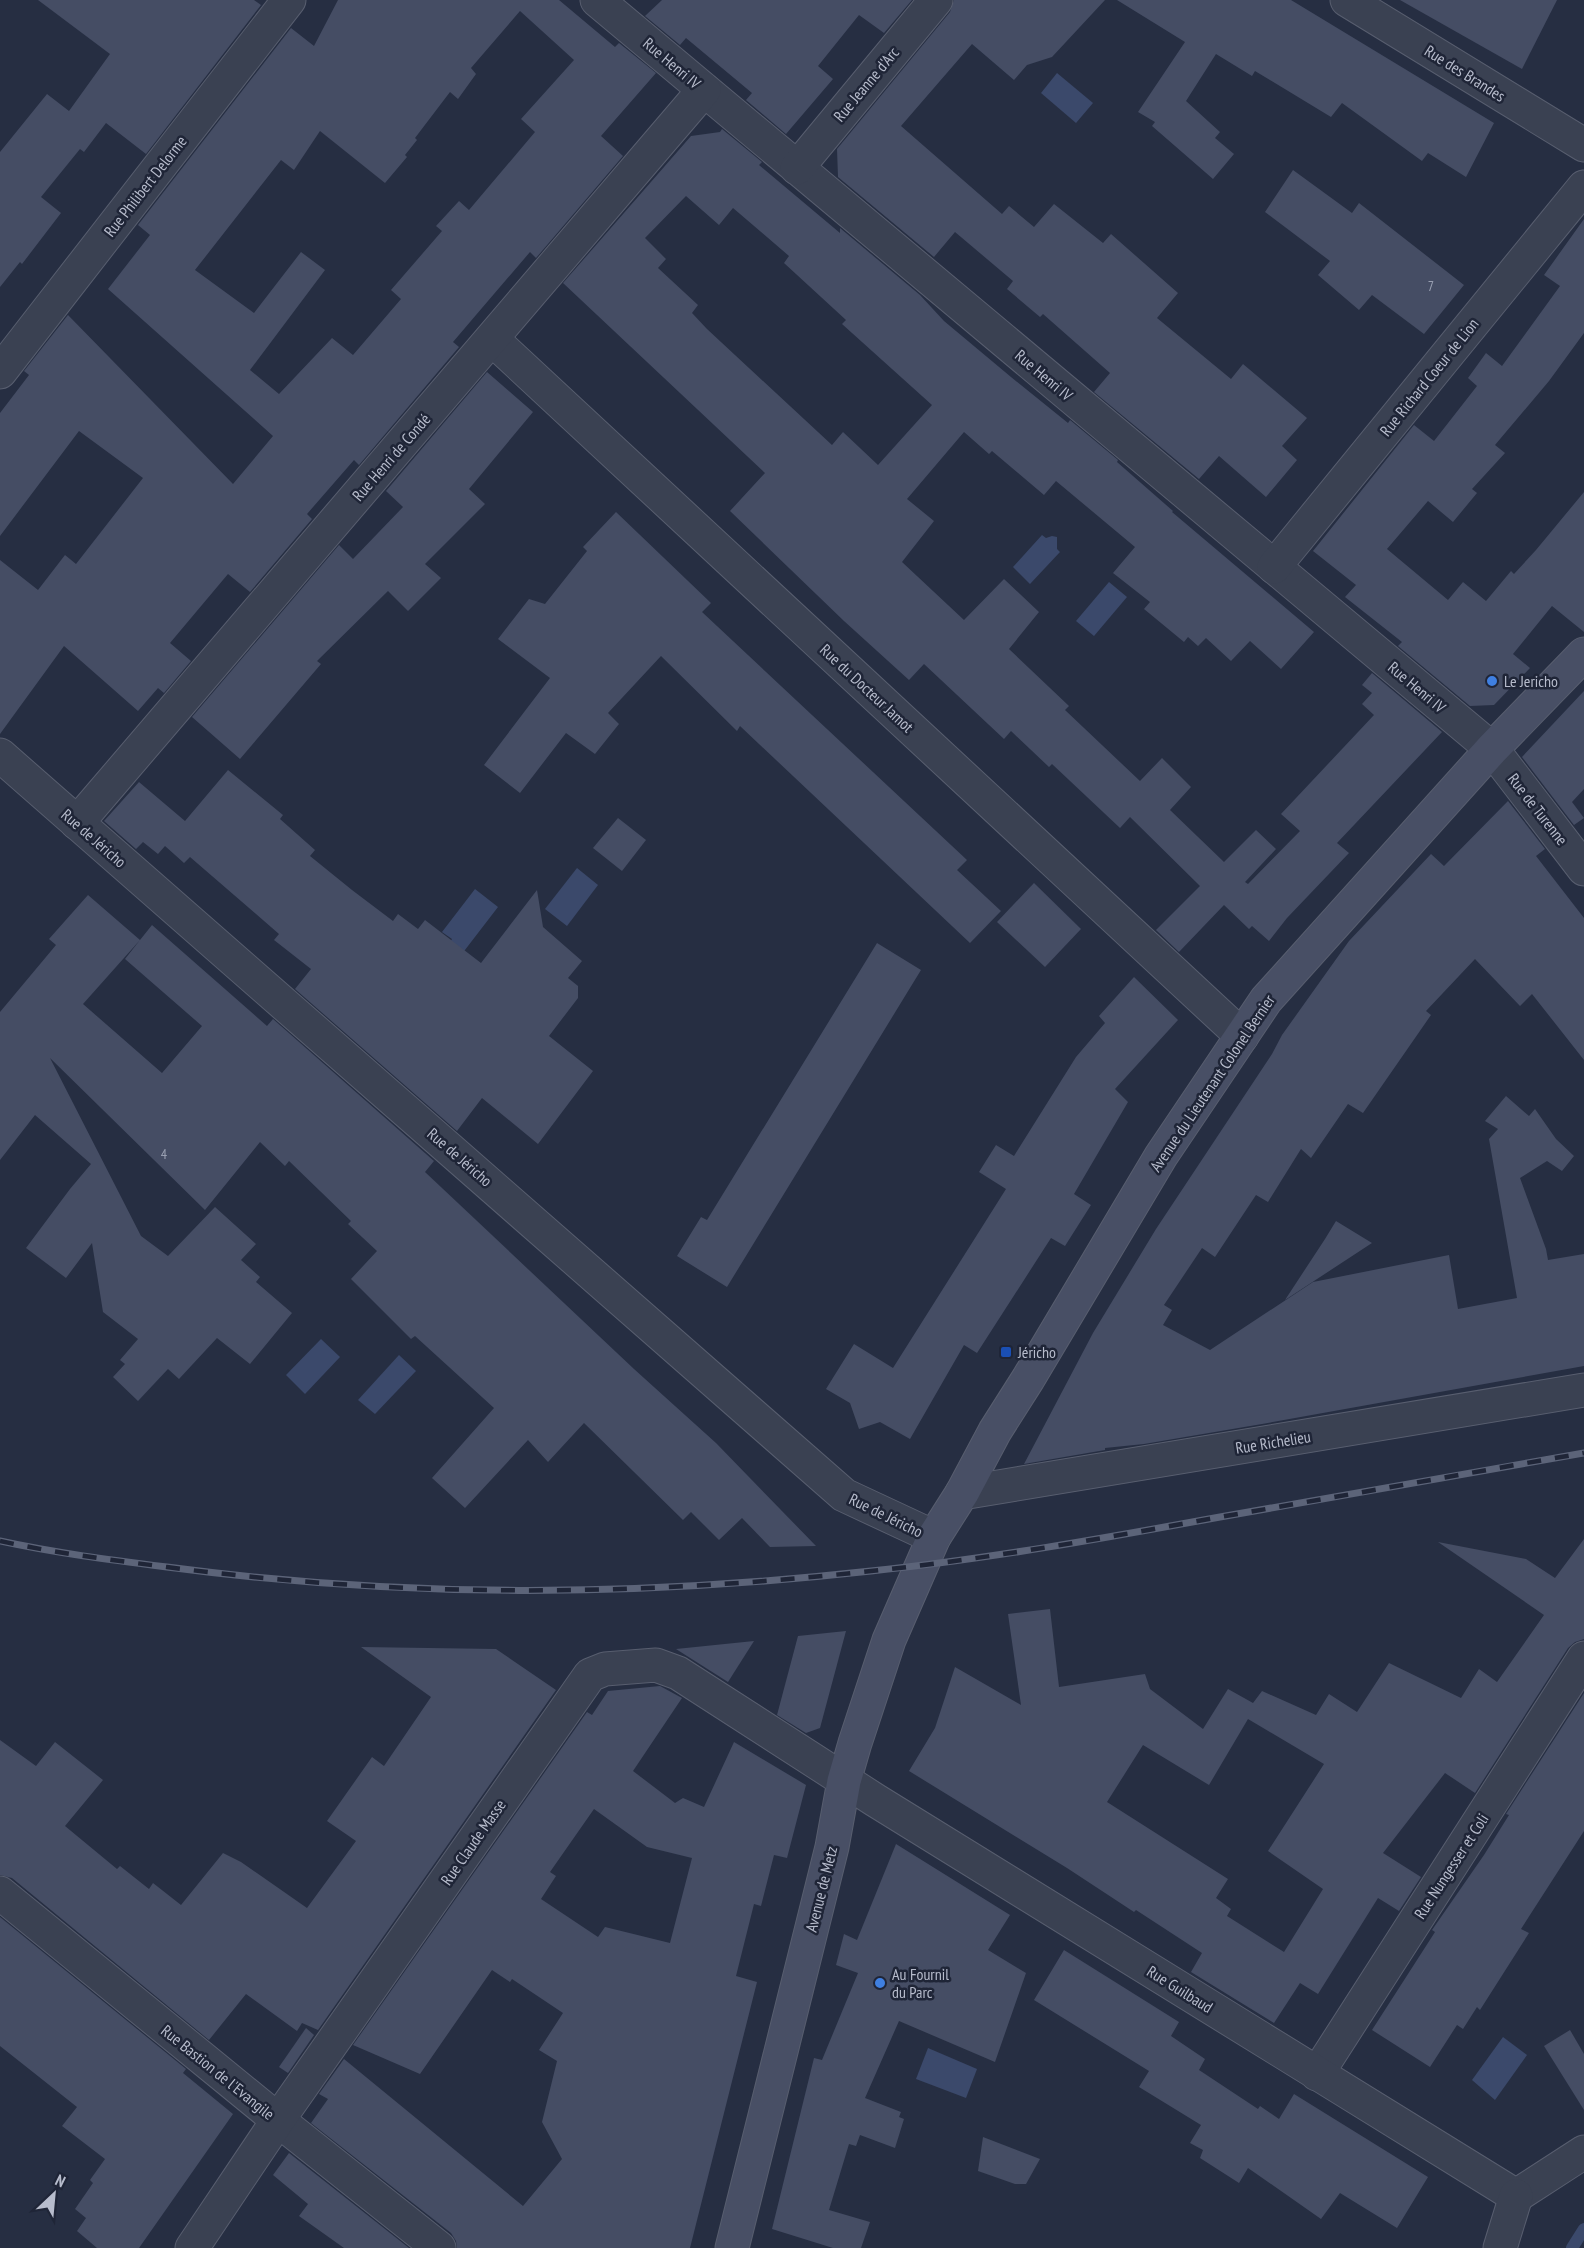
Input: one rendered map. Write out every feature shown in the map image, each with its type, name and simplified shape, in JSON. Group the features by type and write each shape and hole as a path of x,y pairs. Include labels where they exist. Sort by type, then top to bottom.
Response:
{"street":[{"name":"Rue Philibert Delorme","path":"0,372 289,0"},
{"name":"Rue Henri IV","path":"597,0 1492,749"},
{"name":"Rue Jeanne d'Arc","path":"797,168 936,0"},
{"name":"Rue des Brandes","path":"1347,0 1584,146"},
{"name":"Rue Henri de Condé","path":"77,823 704,90"},
{"name":"Rue Richard Coeur de Lion","path":"1274,567 1584,187"},
{"name":"Rue du Docteur Jamot","path":"492,339 1242,1036"},
{"name":"Avenue du Lieutenant Colonel Bernier","path":"934,1538 962,1494 995,1431 1161,1156 1266,1000 1492,749 1584,654"},
{"name":"Rue de Turenne","path":"1492,749 1584,869"},
{"name":"Rue de Jéricho","path":"0,755 844,1495 934,1538"},
{"name":"Rue Richelieu","path":"962,1494 1584,1390"},
{"name":"Avenue de Metz","path":"732,2248 832,1847 844,1781 890,1640 934,1538"},
{"name":"Rue Nungesser et Coli","path":"1317,2074 1584,1658"},
{"name":"Rue Claude Masse","path":"192,2248 278,2120 590,1675 605,1669 656,1665 678,1673 844,1781"},
{"name":"Rue Guilbaud","path":"844,1781 1516,2196"},
{"name":"Rue Bastion de l'Evangile","path":"0,1893 439,2248"},
{"path":"1500,2248 1516,2196 1584,2152"}],"water":[{"path":"1057,73 1093,103 1076,123 1041,93"},
{"path":"1042,535 1046,538 1057,537 1057,549 1060,552 1030,584 1013,567"},
{"path":"1109,582 1127,597 1094,636 1076,621"},
{"path":"577,868 598,885 567,926 545,909"},
{"path":"475,889 498,907 458,959 446,949 452,939 442,932"},
{"path":"321,1339 340,1357 305,1394 286,1375"},
{"path":"399,1355 416,1371 375,1414 358,1400"},
{"path":"1503,2037 1527,2055 1495,2100 1472,2080"},
{"path":"928,2048 977,2069 966,2098 916,2079"}],"building":[{"path":"38,0 254,0 261,5 146,154 106,123 84,152 80,149 41,197 61,213 22,264 20,262 0,287 0,152 47,94 69,111 110,54"},
{"path":"338,0 559,0 615,47 619,43 656,73 601,136 623,156 536,258 530,252 476,315 453,342 459,347 359,465 354,460 307,514 312,519 250,592 228,574 170,643 191,661 164,693 158,688 138,711 64,646 0,734 0,560 38,590 65,555 76,564 143,478 79,431 0,536 0,413 29,375 24,371 68,315 233,484 273,436 108,289 150,235 138,225 291,28 314,46","holes":["520,11 574,60 521,119 535,132 469,210 459,201 436,226 442,231 391,290 401,299 353,355 332,338 279,394 250,370 325,270 301,252 254,313 195,270 281,160 294,170 320,131 385,183 407,157 405,155 417,140 415,138 450,92 458,99 476,74 471,68"]},
{"path":"662,0 912,0 884,33 859,15 818,66 833,79 786,134 746,100 752,93 686,38 680,45 645,16"},
{"path":"954,0 1105,0 1052,57 1027,65 1014,80 972,44 901,126 1002,214 1009,206 1034,227 1054,204 1103,243 1111,234 1178,293 1157,318 1231,379 1243,364 1307,418 1282,446 1297,460 1266,497 1219,456 1199,479 1094,392 1110,373 1043,314 1040,317 1007,289 1013,281 955,232 934,257 838,177 837,149 950,12"},
{"path":"1117,0 1291,0 1494,123 1466,177 1428,153 1422,161 1342,103 1331,117 1255,71 1252,76 1216,54 1186,101 1220,132 1215,138 1234,154 1213,179 1152,126 1155,122 1138,112 1185,42"},
{"path":"1400,0 1557,0 1522,69"},
{"path":"722,129 762,162 759,165 840,233 840,228 920,295 944,321 1011,377 1068,423 1070,420 1118,460 1117,462 1172,512 1314,632 1281,669 1250,641 1231,661 1206,638 1198,646 1188,637 1184,642 1144,609 1150,602 1113,573 1135,547 1056,481 1044,495 992,451 989,454 964,432 907,499 934,521 902,562 964,620 1004,579 1039,612 1009,649 1069,706 1065,710 1140,781 1162,758 1191,787 1170,810 1224,862 1256,830 1276,849 1245,882 1248,884 1300,831 1281,814 1374,715 1362,704 1372,693 1362,685 1372,673 1442,732 1337,843 1349,853 1287,918 1269,941 1252,926 1249,929 1224,905 1179,952 1156,930 1200,886 1130,817 1120,828 1052,764 1049,767 1011,731 1004,739 924,664 909,680 844,621 730,511 765,473 563,283 691,136 720,132","holes":["686,196 719,225 733,208 789,256 784,263 846,320 842,324 932,405 878,465 843,432 832,445 707,329 692,313 698,305 658,268 666,259 645,238"]},
{"path":"1293,170 1352,213 1359,203 1464,285 1424,334 1372,295 1359,310 1318,275 1330,261 1265,212"},
{"path":"1584,219 1584,333 1549,381 1495,445 1505,453 1472,489 1477,493 1453,522 1428,501 1387,549 1448,600 1463,582 1486,601 1511,571 1514,574 1536,550 1584,492 1584,632 1552,606 1513,654 1530,668 1494,705 1470,706 1398,646 1402,642 1345,597 1356,585 1313,551 1414,425 1434,441 1477,386 1468,378 1486,353 1502,366 1560,286 1544,275"},
{"path":"487,372 533,412 469,489 485,504 425,564 441,578 408,611 388,591 317,661 321,664 240,759 192,717 339,545 353,559 403,507 386,491"},
{"path":"616,512 711,603 702,612 967,860 957,870 1001,911 970,943 740,726 737,731 661,656 608,713 619,724 595,754 566,733 520,793 484,765 550,678 498,639 529,599 545,604 587,551 583,547"},
{"path":"1584,691 1584,789 1572,802 1584,818 1574,825 1522,757"},
{"path":"228,770 283,815 280,819 315,850 310,856 352,890 393,921 398,914 418,929 425,920 481,963 537,890 543,927 582,961 568,978 578,986 578,998 549,1036 593,1071 538,1144 482,1098 457,1131 295,989 311,969 274,940 279,934 190,857 184,863 165,846 158,854 143,842 136,849 104,821 139,782 185,821"},
{"path":"1508,801 1545,849 1536,856 1584,918 1584,1060 1532,994 1520,1006 1475,959 1426,1011 1431,1015 1363,1113 1348,1104 1311,1158 1301,1149 1268,1202 1256,1195 1215,1257 1202,1248 1164,1305 1172,1310 1163,1325 1210,1350 1313,1282 1449,1255 1458,1309 1517,1298 1489,1139 1498,1129 1485,1121 1506,1096 1529,1116 1535,1109 1556,1139 1574,1156 1562,1171 1547,1161 1520,1178 1548,1260 1584,1254 1584,1366 1024,1464 1093,1333 1156,1229 1272,1054 1282,1035 1349,941 1431,854 1444,866"},
{"path":"618,818 646,840 622,871 593,848"},
{"path":"1034,883 1081,929 1045,967 997,922"},
{"path":"88,895 140,940 152,925 267,1026 273,1019 434,1161 425,1172 716,1443 816,1546 770,1547 742,1518 719,1540 691,1512 683,1520 584,1423 548,1462 528,1440 465,1508 432,1478 494,1408 415,1336 411,1339 351,1279 377,1251 348,1224 351,1221 289,1161 285,1166 260,1142 205,1210 50,1058 141,1236 168,1256 215,1207 256,1244 241,1260 260,1277 256,1282 292,1313 250,1364 217,1338 179,1379 168,1369 138,1401 113,1377 125,1364 120,1360 138,1339 103,1312 92,1243 66,1278 26,1248 91,1164 35,1115 0,1160 0,1012 56,945 49,939","holes":["140,940 125,959 202,1026 162,1073 83,1004"]},
{"path":"877,943 921,970 727,1287 677,1256 701,1217 707,1220"},
{"path":"1134,977 1178,1020 1115,1089 1128,1102 1074,1194 1091,1205 1065,1246 1051,1238 977,1353 964,1345 910,1439 880,1422 859,1429 850,1403 826,1389 854,1344 893,1368 1006,1189 979,1172 996,1145 1014,1156 1076,1057 1105,1023 1099,1016"},
{"path":"1336,1221 1372,1243 1285,1300 1325,1239"},
{"path":"1584,1539 1584,1639 1568,1648 1475,1793 1445,1773 1383,1853 1421,1877 1399,1911 1378,1898 1318,1994 1300,1983 1274,2023 1191,1972 1202,1953 909,1771 935,1728 955,1667 1021,1705 1008,1614 1050,1609 1059,1687 1145,1674 1150,1689 1203,1729 1228,1689 1253,1703 1262,1691 1316,1715 1329,1694 1357,1712 1389,1663 1461,1698 1479,1669 1497,1682 1544,1615 1438,1542 1526,1559 1555,1578","holes":["1248,1719 1324,1764 1268,1851 1323,1889 1284,1952 1227,1916 1231,1909 1216,1898 1228,1879 1107,1802 1143,1745 1209,1785"]},
{"path":"846,1631 820,1728 806,1733 777,1715 798,1636"},
{"path":"754,1641 728,1682 676,1649"},
{"path":"361,1647 496,1649 556,1690 318,2030 302,2023 297,2031 246,1994 209,2040 12,1878 0,1875 0,1740 36,1766 55,1742 103,1780 65,1826 117,1869 120,1866 149,1889 153,1883 181,1905 223,1853 241,1862 307,1908 356,1841 327,1821 372,1757 384,1766 431,1697"},
{"path":"660,1686 682,1698 633,1771 675,1803 683,1798 704,1807 734,1742 806,1785 787,1858 774,1855 761,1906 754,1904 736,1976 757,1982 690,2248 457,2248 451,2233 311,2123 328,2099 319,2094 344,2059 523,2206 562,2159 542,2122 557,2061 539,2050 563,2013 512,1979 510,1982 492,1970 420,2074 353,2045 587,1712 592,1715 608,1691","holes":["594,1809 647,1847 692,1858 670,1943 605,1927 598,1937 541,1899 556,1876 550,1872"]},
{"path":"1584,1693 1584,1831 1521,1929 1529,1933 1480,2010 1477,2007 1463,2029 1457,2025 1430,2067 1372,2030 1435,1932 1432,1930 1484,1855 1509,1815 1506,1814"},
{"path":"896,1844 1010,1915 988,1950 1026,1973 995,2062 899,2021 865,2098 901,2112 899,2117 904,2119 895,2148 860,2135 856,2146 849,2144 829,2210 870,2222 861,2248 833,2248 772,2229 814,2058 822,2060 858,1973 836,1965 844,1934 857,1940"},
{"path":"0,1917 186,2069 183,2073 233,2114 139,2248 97,2248 77,2231 86,2218 75,2209 93,2183 90,2180 105,2159 62,2126 77,2107 0,2046"},
{"path":"1064,1950 1179,2022 1171,2036 1205,2059 1199,2070 1258,2109 1260,2106 1279,2119 1294,2094 1428,2177 1397,2228 1340,2193 1321,2219 1248,2168 1239,2183 1200,2158 1203,2150 1190,2143 1201,2125 1139,2087 1149,2071 1034,2000"},
{"path":"306,2028 314,2035 288,2073 279,2067"},
{"path":"1570,2030 1584,2054 1584,2110 1544,2046"},
{"path":"983,2137 1040,2159 1026,2184 1015,2184 978,2171"},
{"path":"289,2153 409,2248 344,2248 299,2216 308,2204 273,2175"}],"waterway":[{"path":"1572,2248 1584,2229"}],"railway":[{"path":"0,1541 62,1553 146,1564 256,1577 344,1584 431,1589 519,1590 694,1586 871,1571 1003,1554 1584,1453"}],"place":[{"name":"Le Jericho","path":"1492,681"},
{"name":"Jéricho","path":"1006,1352"},
{"name":"Au Fournil du Parc","path":"880,1983"}]}
